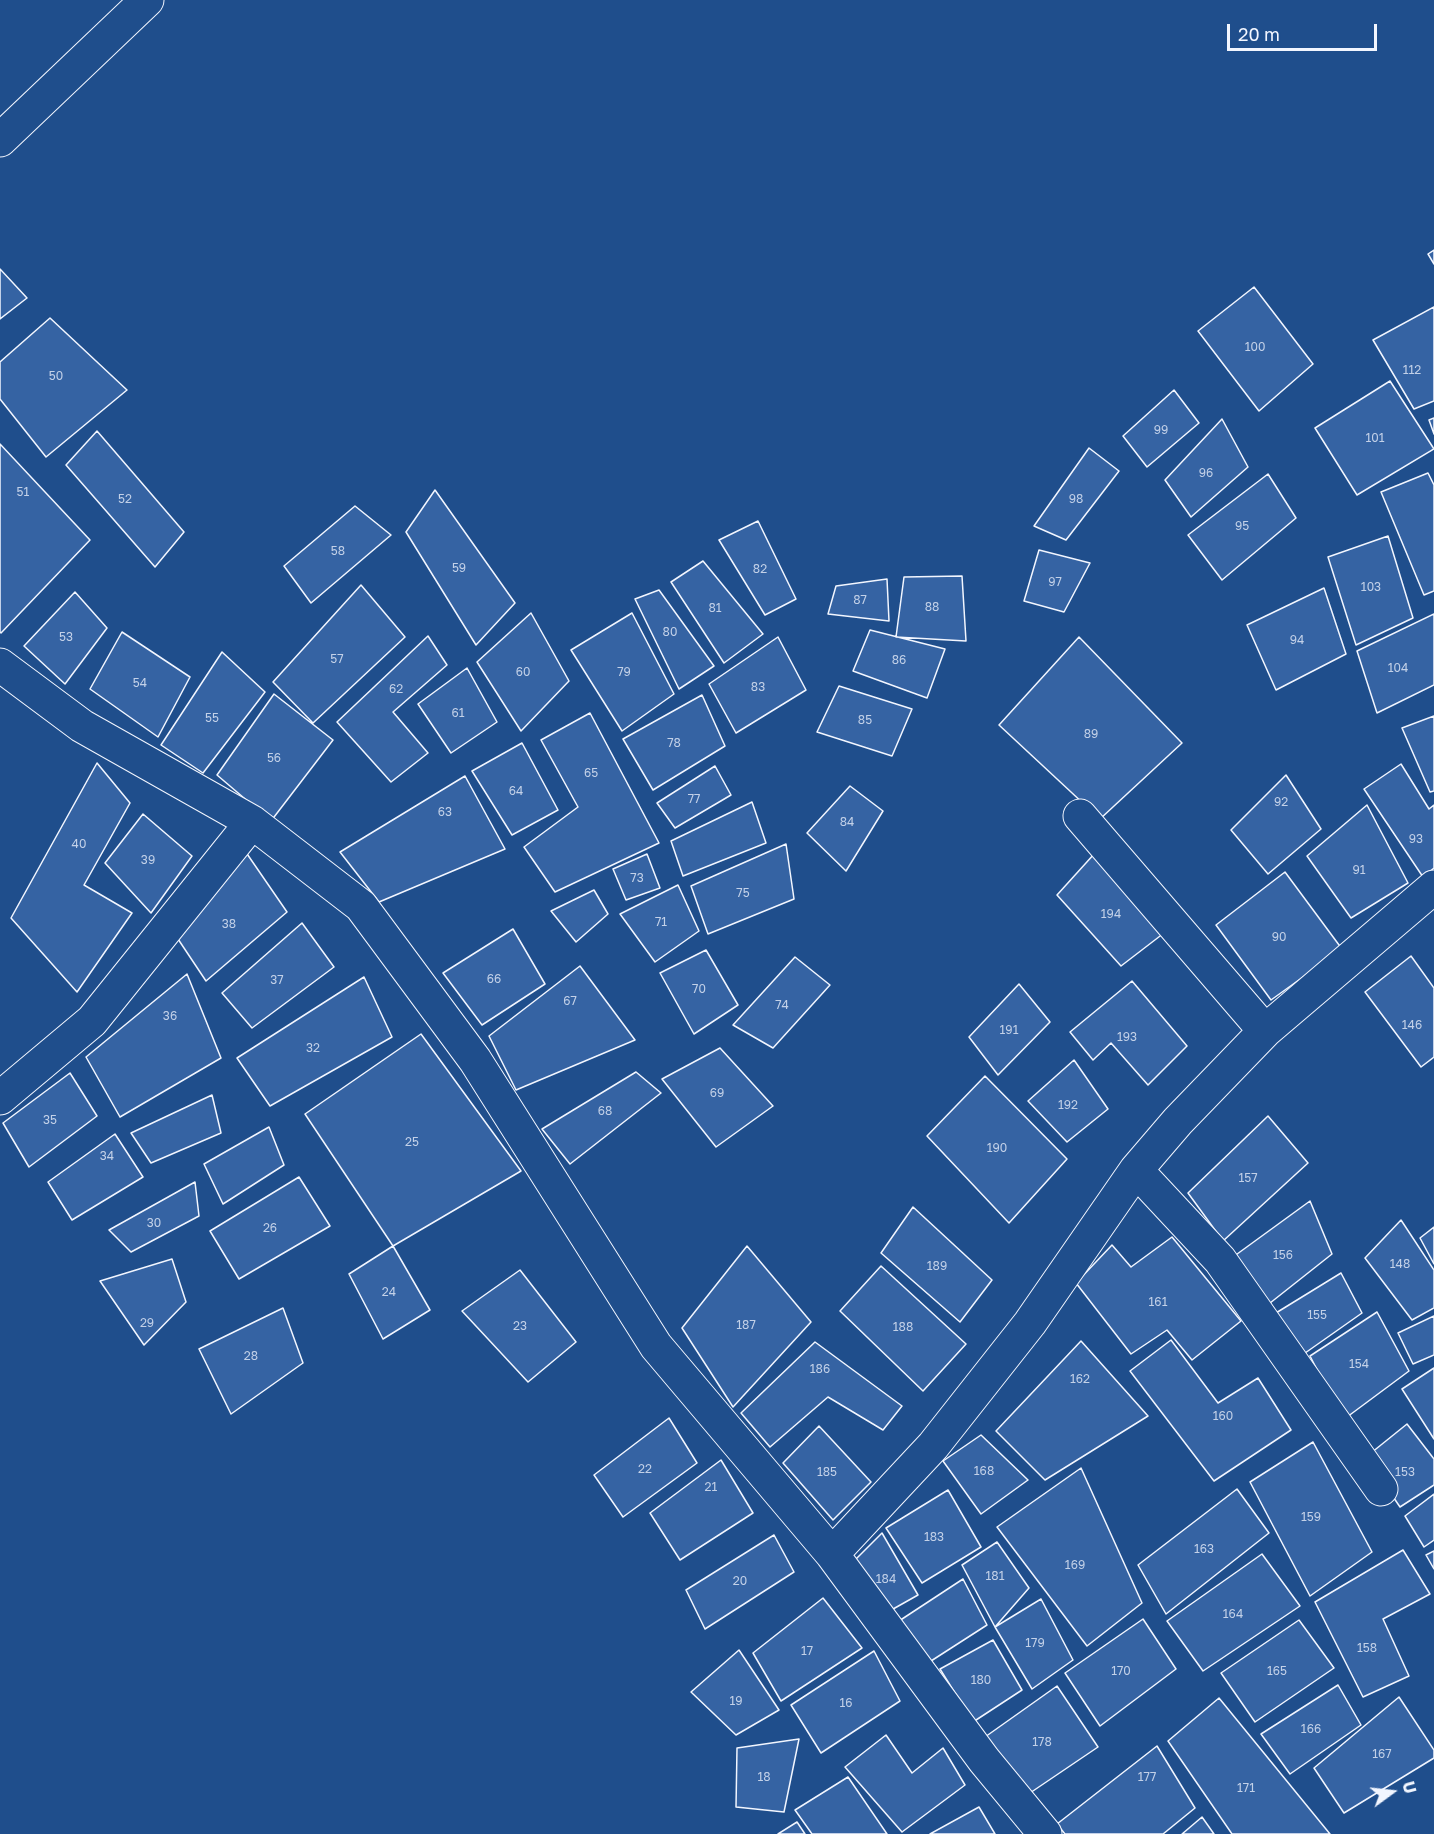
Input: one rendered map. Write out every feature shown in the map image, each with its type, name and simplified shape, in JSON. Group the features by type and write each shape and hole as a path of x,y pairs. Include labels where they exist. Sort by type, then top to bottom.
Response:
{"street":[{"path":"0,140 147,0"},
{"path":"0,665 82,726 252,822 361,906 475,1060 656,1346 832,1554 984,1760 1045,1834"},
{"path":"1080,816 1265,1030"},
{"path":"0,1098 92,1021 252,822"},
{"path":"832,1554 933,1446 1030,1323 1136,1170 1265,1030 1434,887"},
{"path":"1136,1170 1220,1260 1381,1490"}],"building":[{"path":"1434,250 1434,264 1428,254"},
{"path":"0,269 27,298 0,319"},
{"path":"1254,287 1313,364 1259,411 1198,331"},
{"path":"1434,307 1434,401 1414,409 1373,340"},
{"path":"50,318 127,390 46,457 0,399 0,362"},
{"path":"1390,381 1434,449 1357,495 1315,428"},
{"path":"1174,390 1199,423 1147,467 1123,436"},
{"path":"1434,418 1434,434 1429,420"},
{"path":"1222,419 1248,467 1191,517 1165,480"},
{"path":"97,431 184,532 155,567 66,465"},
{"path":"0,444 90,540 1,633 0,632"},
{"path":"1089,448 1119,471 1066,540 1034,526"},
{"path":"1428,473 1434,485 1434,591 1424,595 1381,492"},
{"path":"1268,474 1296,518 1222,580 1188,535"},
{"path":"435,490 515,603 476,645 406,532"},
{"path":"355,506 391,535 311,603 284,566"},
{"path":"758,521 796,599 765,615 719,540"},
{"path":"1388,536 1413,618 1356,645 1328,557"},
{"path":"1039,550 1090,563 1064,612 1024,601"},
{"path":"703,561 763,634 724,663 671,582"},
{"path":"962,576 966,641 896,637 904,577"},
{"path":"887,579 889,621 828,614 836,586"},
{"path":"361,585 405,637 313,723 273,682"},
{"path":"1324,588 1346,654 1276,690 1247,625"},
{"path":"659,590 714,666 679,689 635,599"},
{"path":"75,592 107,628 65,684 24,646"},
{"path":"531,613 569,681 521,731 477,662"},
{"path":"632,613 674,694 622,731 571,650"},
{"path":"1434,614 1434,685 1377,713 1357,651"},
{"path":"870,630 945,649 927,698 853,671"},
{"path":"122,632 190,677 158,737 90,689"},
{"path":"428,636 447,665 393,712 428,753 391,782 337,722"},
{"path":"778,637 806,690 736,733 709,684"},
{"path":"1079,637 1182,743 1100,819 999,725"},
{"path":"222,652 265,692 203,773 161,745"},
{"path":"467,668 497,722 451,753 418,704"},
{"path":"839,686 912,709 892,756 817,732"},
{"path":"274,694 333,740 271,821 217,775"},
{"path":"702,695 725,746 653,790 623,739"},
{"path":"590,713 659,843 555,892 524,847 578,807 541,740"},
{"path":"1434,716 1434,791 1430,792 1402,728"},
{"path":"522,743 558,810 512,835 472,771"},
{"path":"97,763 130,803 84,885 132,913 77,992 11,918"},
{"path":"1401,764 1429,809 1434,805 1434,868 1423,877 1364,789"},
{"path":"715,766 731,795 675,828 657,803"},
{"path":"1286,775 1321,829 1268,874 1231,830"},
{"path":"465,776 505,849 379,902 340,852"},
{"path":"850,786 883,811 846,871 807,833"},
{"path":"752,802 766,843 683,876 671,841"},
{"path":"1367,805 1408,883 1351,918 1307,856"},
{"path":"143,814 192,856 151,913 105,863"},
{"path":"786,844 794,899 708,934 691,886"},
{"path":"243,848 287,912 206,981 176,936"},
{"path":"1095,853 1164,933 1121,966 1057,895"},
{"path":"647,854 660,888 626,900 613,869"},
{"path":"1285,872 1342,949 1271,1000 1216,925"},
{"path":"678,885 699,931 655,962 620,914"},
{"path":"594,890 608,914 576,942 551,911"},
{"path":"302,923 334,967 252,1028 222,993"},
{"path":"513,929 545,984 482,1025 443,973"},
{"path":"706,950 738,1005 694,1034 660,973"},
{"path":"1411,956 1434,988 1434,1057 1421,1067 1365,992"},
{"path":"795,957 830,985 773,1048 733,1025"},
{"path":"580,966 635,1040 516,1090 489,1036"},
{"path":"187,974 221,1058 120,1117 86,1057"},
{"path":"364,977 392,1037 270,1106 237,1058"},
{"path":"1132,981 1187,1046 1148,1085 1111,1043 1093,1060 1070,1032"},
{"path":"1019,984 1050,1022 998,1075 969,1037"},
{"path":"421,1034 521,1171 393,1246 305,1114"},
{"path":"720,1048 773,1106 716,1147 662,1079"},
{"path":"1074,1060 1108,1109 1067,1142 1028,1101"},
{"path":"636,1072 661,1093 570,1164 542,1129"},
{"path":"70,1073 97,1116 29,1167 3,1123"},
{"path":"985,1076 1067,1159 1009,1223 927,1136"},
{"path":"212,1095 221,1133 151,1163 131,1133"},
{"path":"1268,1116 1308,1163 1223,1241 1188,1193"},
{"path":"269,1127 284,1165 223,1204 204,1164"},
{"path":"115,1134 143,1177 72,1220 48,1182"},
{"path":"299,1177 330,1226 239,1279 210,1231"},
{"path":"195,1182 199,1216 131,1252 109,1230"},
{"path":"1310,1201 1332,1254 1265,1307 1233,1257"},
{"path":"913,1207 992,1280 960,1322 881,1253"},
{"path":"1401,1220 1434,1270 1434,1308 1412,1320 1365,1258"},
{"path":"1434,1227 1434,1264 1420,1238"},
{"path":"1172,1237 1241,1321 1192,1360 1167,1330 1131,1354 1076,1283 1112,1245 1131,1267"},
{"path":"393,1246 430,1310 383,1339 349,1274"},
{"path":"747,1246 811,1322 733,1407 682,1328"},
{"path":"172,1259 186,1302 144,1345 100,1281"},
{"path":"881,1266 966,1344 923,1391 840,1311"},
{"path":"520,1270 576,1342 528,1382 462,1311"},
{"path":"1341,1273 1362,1313 1298,1358 1271,1316"},
{"path":"283,1308 303,1363 231,1414 199,1349"},
{"path":"1377,1312 1409,1371 1343,1420 1310,1356"},
{"path":"1434,1316 1434,1355 1413,1364 1398,1333"},
{"path":"1171,1340 1218,1403 1258,1378 1291,1430 1214,1481 1130,1371"},
{"path":"1081,1341 1148,1416 1045,1480 996,1431"},
{"path":"815,1342 902,1406 883,1430 828,1397 770,1447 741,1413"},
{"path":"1434,1368 1434,1439 1402,1389"},
{"path":"669,1418 697,1463 623,1517 594,1475"},
{"path":"1407,1424 1434,1459 1434,1485 1400,1507 1366,1457"},
{"path":"819,1426 871,1482 833,1520 783,1463"},
{"path":"981,1435 1028,1480 981,1514 943,1461"},
{"path":"1313,1442 1372,1552 1310,1596 1250,1482"},
{"path":"721,1460 753,1513 680,1560 650,1513"},
{"path":"1081,1468 1142,1603 1087,1646 997,1527"},
{"path":"1237,1489 1269,1533 1166,1614 1138,1565"},
{"path":"948,1490 981,1547 922,1583 886,1528"},
{"path":"1434,1494 1434,1540 1424,1547 1405,1516"},
{"path":"882,1533 918,1595 886,1613 853,1562"},
{"path":"774,1535 794,1572 705,1629 686,1590"},
{"path":"997,1542 1029,1588 995,1627 962,1565"},
{"path":"1403,1550 1430,1594 1383,1619 1409,1676 1363,1697 1315,1602"},
{"path":"1434,1551 1434,1569 1426,1555"},
{"path":"1262,1554 1300,1606 1203,1671 1167,1621"},
{"path":"963,1579 987,1625 931,1661 899,1621"},
{"path":"823,1598 862,1648 781,1701 753,1653"},
{"path":"1041,1599 1073,1660 1032,1689 995,1627"},
{"path":"1143,1619 1176,1669 1100,1726 1065,1673"},
{"path":"1299,1620 1334,1668 1255,1722 1221,1673"},
{"path":"993,1640 1022,1690 973,1722 940,1669"},
{"path":"739,1650 779,1710 736,1735 691,1692"},
{"path":"874,1651 900,1701 821,1753 791,1705"},
{"path":"1338,1685 1361,1725 1290,1774 1261,1734"},
{"path":"1057,1686 1098,1747 1027,1795 985,1737"},
{"path":"1399,1697 1434,1750 1434,1758 1344,1813 1314,1768"},
{"path":"1219,1698 1330,1834 1232,1834 1168,1741"},
{"path":"886,1735 912,1773 943,1748 965,1785 902,1832 845,1767"},
{"path":"799,1739 784,1812 736,1807 737,1748"},
{"path":"1157,1746 1195,1808 1163,1834 1065,1834 1057,1824"},
{"path":"848,1777 887,1834 812,1834 795,1810"},
{"path":"979,1807 995,1834 930,1834"},
{"path":"1202,1817 1214,1834 1182,1834"},
{"path":"797,1822 805,1834 778,1834"}]}
